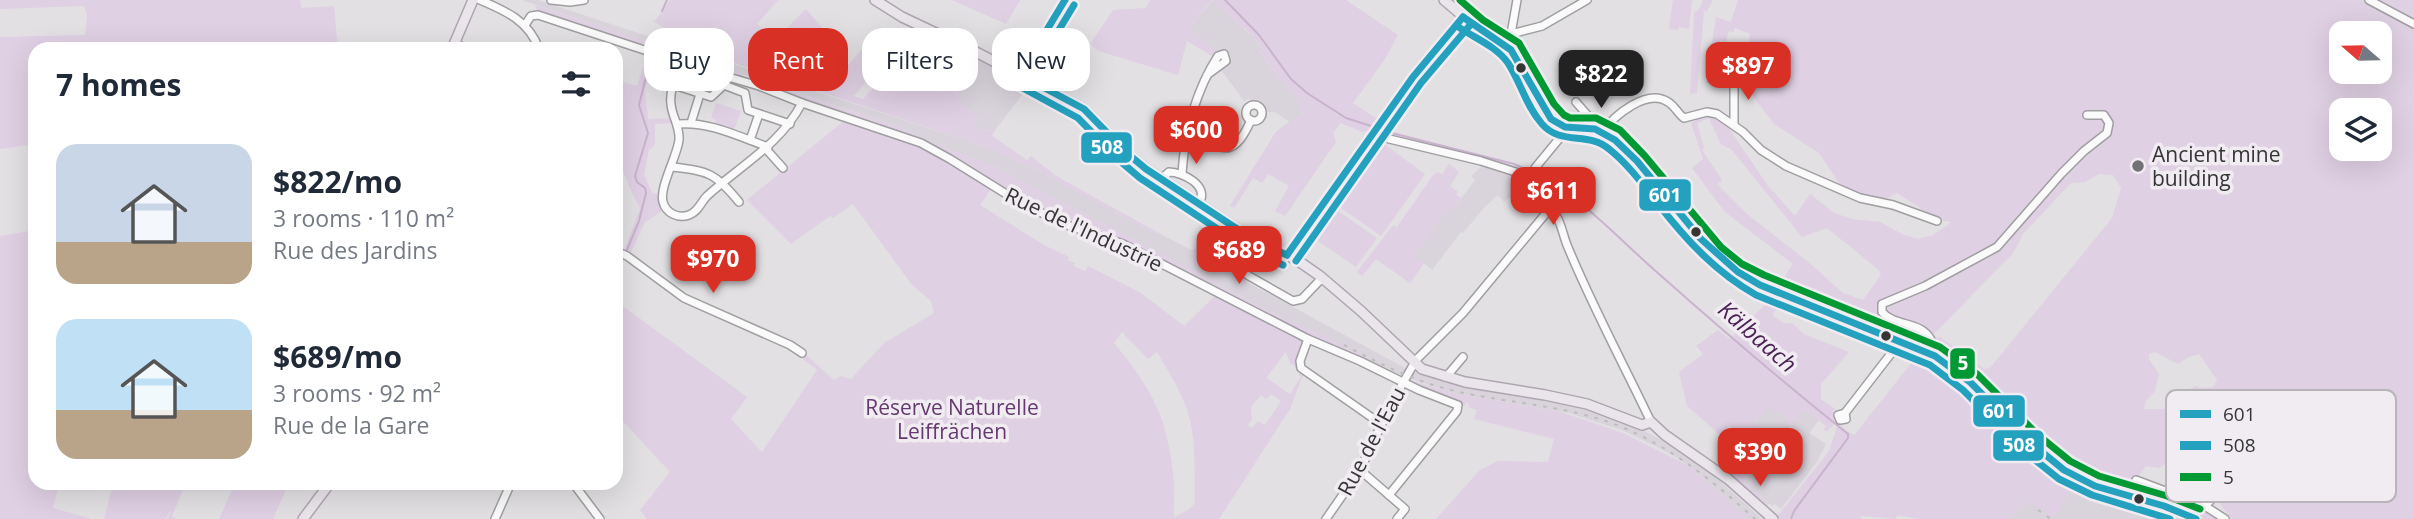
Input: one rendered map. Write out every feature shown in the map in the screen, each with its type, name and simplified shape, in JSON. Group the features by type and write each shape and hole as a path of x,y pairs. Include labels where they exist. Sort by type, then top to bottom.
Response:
{"main road":[{"path":"455,42 473,0"},
{"path":"876,0 902,17 992,61"},
{"path":"1444,0 1463,17 1505,44 1517,57 1545,110 1558,124 1568,128 1588,127 1619,143 1707,247 1736,273 1927,353 1958,370 1973,382 2041,452 2065,471 2118,492 2161,503 2196,519"},
{"path":"1050,91 1084,109 1137,162 1161,179 1257,242 1287,255 1322,278 1422,369 1446,377 1587,404 1642,425 1651,422 1665,435 1728,479 1773,519"},
{"path":"303,519 325,490"}],"street":[{"path":"480,0 508,12 525,25 535,42"},
{"path":"551,0 584,0"},
{"path":"1048,28 1065,0"},
{"path":"1505,44 1511,34 1517,0"},
{"path":"1511,34 1542,26 1587,0"},
{"path":"2370,0 2414,24"},
{"name":"Rue de l'Industrie","path":"525,25 531,16 538,15 644,49"},
{"path":"1287,255 1413,77 1463,17"},
{"path":"611,42 612,38"},
{"path":"1182,173 1187,131 1207,75"},
{"name":"Rue de l'Industrie","path":"734,78 921,144 1061,223 1123,244 1308,339 1360,361 1402,383 1455,404 1458,408 1389,495"},
{"path":"1734,79 1734,124"},
{"path":"691,91 711,97 724,85 745,93 748,110 790,124"},
{"path":"673,91 671,103 678,124 678,144 663,197 666,207 677,216 691,214 705,198 767,148 790,124 802,103"},
{"path":"691,123 700,94"},
{"path":"1602,132 1622,114 1649,98 1666,101 1684,118 1707,112 1717,114 1734,124 1760,150 1786,166 1860,198 1900,207 1937,221"},
{"path":"1576,102 1589,117 1588,127"},
{"path":"750,140 759,114"},
{"path":"1927,353 1931,340 1928,335 1890,319 1882,312 1882,304 1931,283 1985,254 2008,236 2043,193 2084,151 2107,133 2109,123 2104,115 2087,115"},
{"path":"1187,131 1230,148 1240,142 1251,120"},
{"path":"678,124 691,123 750,140 767,148 783,168"},
{"path":"1568,128 1540,160 1534,174 1538,186 1548,198 1549,207 1557,216 1602,325 1651,422"},
{"path":"1373,133 1528,176 1534,174"},
{"path":"672,167 692,169 719,178 739,202"},
{"path":"1161,179 1169,172 1182,173 1195,183 1201,193 1199,204"},
{"name":"Rue de l'Eau","path":"1326,519 1360,470 1381,424 1415,362 1463,313 1549,207"},
{"path":"623,254 684,298 790,345 802,353"},
{"path":"1223,257 1249,276 1293,301 1302,299 1322,278"},
{"path":"1308,339 1300,361 1301,368 1381,424"},
{"path":"1845,413 1900,342"},
{"path":"1446,377 1463,357"},
{"path":"1360,470 1405,509 1397,519"},
{"path":"2136,480 2166,491"},
{"path":"495,519 508,490"},
{"path":"578,490 600,519"},
{"path":"2194,502 2205,506 2214,516 2225,519"},
{"path":"2205,506 2209,502"}],"shaded area":[{"path":"522,0 538,0 644,35 644,41"},
{"path":"1213,0 1251,35 1278,77 1299,100 1303,111 1293,122 1275,112 1265,112 1259,104 1251,103 1249,98 1244,101 1221,70 1231,63 1230,55 1226,50 1217,51 1189,28"},
{"path":"978,60 992,67 992,91 1025,91 995,130 980,130 972,124 978,118 957,96 959,91 978,91"},
{"path":"734,64 748,69 748,76 734,71"},
{"path":"792,91 815,91 988,148 1038,170 1191,250 1196,248 1200,241 1249,276 1245,281 1407,369 1402,375 1346,350 996,167 923,139 902,128"},
{"path":"1478,164 1525,172 1535,168 1538,186 1530,195 1534,200 1523,214 1510,197 1504,202 1498,195 1463,233 1461,232 1432,270 1415,256 1447,209 1454,208 1475,180 1471,176 1481,167"},
{"path":"1413,371 1448,383 1568,404 1636,426 1684,453 1711,473 1762,519 1749,519 1691,467 1622,430 1569,413 1453,393 1409,378"},
{"path":"1768,405 1790,421 1804,410 1819,420 1809,433 1826,444 1817,462 1781,509 1775,504 1772,506 1744,483 1767,434 1754,425"},
{"path":"2078,478 2196,519 2010,519 2028,501"}],"green space":[{"path":"0,0 300,0 301,8 334,6 337,42 28,42 28,145 0,149 0,37 85,35 87,16 84,6 0,9"},
{"path":"670,0 778,0 757,24 762,28 748,28 748,68 734,62 734,28 665,28 653,21"},
{"path":"952,0 1020,0 1006,24"},
{"path":"1150,0 1212,0 1189,28 1217,51 1212,56 1187,41 1178,75 1098,51 1090,44 1113,10 1146,8"},
{"path":"1212,0 1346,0 1398,35 1383,62 1353,103 1377,119 1369,130 1362,132 1341,123 1333,132 1336,142 1285,216 1275,211 1289,186 1268,174 1262,183 1253,178 1234,208 1230,206 1275,133 1303,112 1297,103 1299,100 1278,77 1259,50 1262,48 1244,27 1242,29"},
{"path":"1673,0 1692,0 1689,29 1669,29"},
{"path":"1703,0 1713,0 1707,11 1704,11 1697,93 1690,94 1694,13"},
{"path":"1738,0 2414,0 2414,519 2232,519 2219,502 2396,502 2396,390 2187,390 2197,386 2213,387 2217,380 2199,354 2178,364 2155,352 2149,354 2149,359 2159,374 2155,391 2146,401 2144,409 2166,409 2166,464 2159,468 2146,466 2136,479 2165,491 2166,489 2166,502 2196,502 2225,519 2196,519 2078,478 2054,518 2028,501 2010,519 1919,519 1897,515 1896,519 1862,516 1860,519 1776,518 1829,451 1838,424 1855,434 1924,347 1778,287 1793,264 1725,212 1692,168 1703,159 1691,123 1706,115 1714,116 1726,124 1768,186 1795,216 1810,194 1834,213 1852,219 1880,222 1918,239 1933,235 1952,222 1928,219 1919,207 1897,193 1880,202 1845,192 1819,153 1774,124 1755,99 1750,89 1747,64 1750,34 1735,28 1733,32 1729,31 1726,42 1720,41 1714,84 1706,83 1716,17 1731,22","holes":["1709,118 1721,144 1732,150 1802,237 1827,228 1879,270 1881,275 1863,300 1843,293 1747,214 1721,188 1718,184 1722,180 1702,150 1704,148 1697,123","2099,174 2113,175 2121,188 2112,218 1990,368 1984,369 1940,337 1936,338 1934,334 2014,252 2023,234 2071,183 2085,182"]},
{"path":"535,5 644,40 644,48 538,13"},
{"path":"806,9 822,28 787,28"},
{"path":"862,49 862,87 854,96 863,99 871,91 960,91 958,98 979,118 973,124 977,128 995,130 992,136 1027,160 1031,156 1056,176 1157,232 1156,234 1038,170 988,148 818,91 848,91 848,65"},
{"path":"644,65 648,119 672,118 674,123 655,124 655,145 649,150 644,174 652,193 660,194 664,210 645,222 630,254 624,251 640,208 623,171 623,82 637,86"},
{"path":"734,70 738,71 745,78 734,75"},
{"name":"Réserve Naturelle Leiffrächen","path":"778,91 790,91 902,128 923,139 996,167 1278,316 1310,329 1407,379 1453,393 1561,412 1623,433 1691,467 1749,519 1436,519 1480,470 1498,461 1548,462 1554,439 1474,419 1477,410 1468,407 1469,404 1464,406 1452,398 1408,383 1401,377 1398,379 1298,328 1293,329 1221,291 1222,289 1093,229 1047,211 1046,213 1043,207 1039,209 993,186 980,205 1044,245 1069,257 1068,260 1075,263 1073,266 1085,271 1088,266 1141,293 1184,326 1217,294 1258,315 1267,324 1269,322 1307,342 1298,368 1295,369 1294,364 1291,365 1286,352 1266,378 1290,394 1301,377 1300,372 1303,375 1290,409 1219,519 647,519 640,510 670,472 623,422 623,306 747,397 731,419 762,452 817,370 803,359 806,355 834,380 841,376 851,379 884,343 934,313 931,301 912,285 853,204 833,218 830,216 791,244 747,200 845,120","holes":["1122,332 1148,359 1157,352 1181,395 1192,433 1195,503 1174,517 1171,461 1163,424 1140,377 1114,343","1271,394 1281,401 1265,425 1258,421 1252,428 1248,425 1252,420 1251,407 1261,395 1266,399"]},
{"path":"716,103 741,111 734,130 715,124 716,120 711,118"},
{"path":"1381,142 1425,174 1381,236 1337,205"},
{"path":"1449,164 1459,172 1450,186 1461,198 1454,208 1447,209 1415,256 1424,263 1410,283 1376,259 1362,276 1357,272 1393,225 1397,227 1434,174 1438,172 1442,175"},
{"path":"1335,209 1377,238 1356,267 1315,239"},
{"path":"28,231 28,490 57,490 53,508 92,519 0,519 0,236"},
{"path":"1774,296 1784,300 1773,313 1774,317 1784,323 1792,323 1804,334 1849,352 1821,384 1821,399 1835,409 1833,412 1836,422 1827,431 1824,430 1826,426 1805,410 1792,426 1788,423 1789,420 1769,406 1754,424 1776,439 1744,483 1769,504 1765,507 1732,480 1735,478 1731,476 1755,444 1729,426 1721,436 1687,406 1679,372 1703,354 1696,346 1718,330 1730,339"},
{"path":"111,490 179,490 178,494 183,490 172,516 176,519 167,519 172,509 165,519 104,519"},
{"path":"232,490 286,490 273,519 219,519"}],"waterway":[{"path":"662,11 667,0"},
{"name":"Kälbaach","path":"1225,0 1259,35 1291,79 1307,93 1346,118 1371,126"},
{"path":"626,252 639,221 646,193 635,176 648,133 639,105 644,85"},
{"name":"Kälbaach","path":"1380,130 1525,169"},
{"name":"Kälbaach","path":"1570,195 1729,335 1848,434 1848,438 1794,511 1791,519"}],"railway":[{"path":"1344,345 1420,381 1468,394 1573,412 1614,424 1653,442 1689,465 1755,519"},
{"path":"2038,510 2051,519"}],"transit line":[{"name":"601","path":"1048,28 1065,0"},
{"name":"5","path":"1460,0 1483,20 1519,43 1554,104 1564,115 1570,118 1596,118 1620,130 1721,247 1742,264 1940,347 1977,374 2038,435 2070,461 2099,476 2166,496"},
{"name":"508","path":"1060,28 1074,5"},
{"name":"601","path":"1463,17 1511,50 1551,119 1565,127 1595,129 1615,140 1637,161 1701,239 1738,272 1760,285 1935,356 1970,382 2031,443 2064,470 2095,486 2164,506 2196,519"},
{"name":"601","path":"1287,255 1413,77 1463,17"},
{"name":"508","path":"1296,261 1421,83 1471,24"},
{"name":"508","path":"1457,26 1503,57 1532,110 1549,131 1592,141 1609,149 1629,168 1691,243 1741,286 1756,295 1930,365 1963,390 2024,451 2059,479 2092,495 2170,519"},
{"name":"508","path":"1028,91 1078,118 1140,178 1251,251 1283,265"},
{"name":"601","path":"1050,91 1084,109 1146,169 1257,242 1287,255"},
{"name":"5","path":"2182,502 2200,509"}],"place":[{"name":"Ancient mine building","path":"2138,166"}]}
